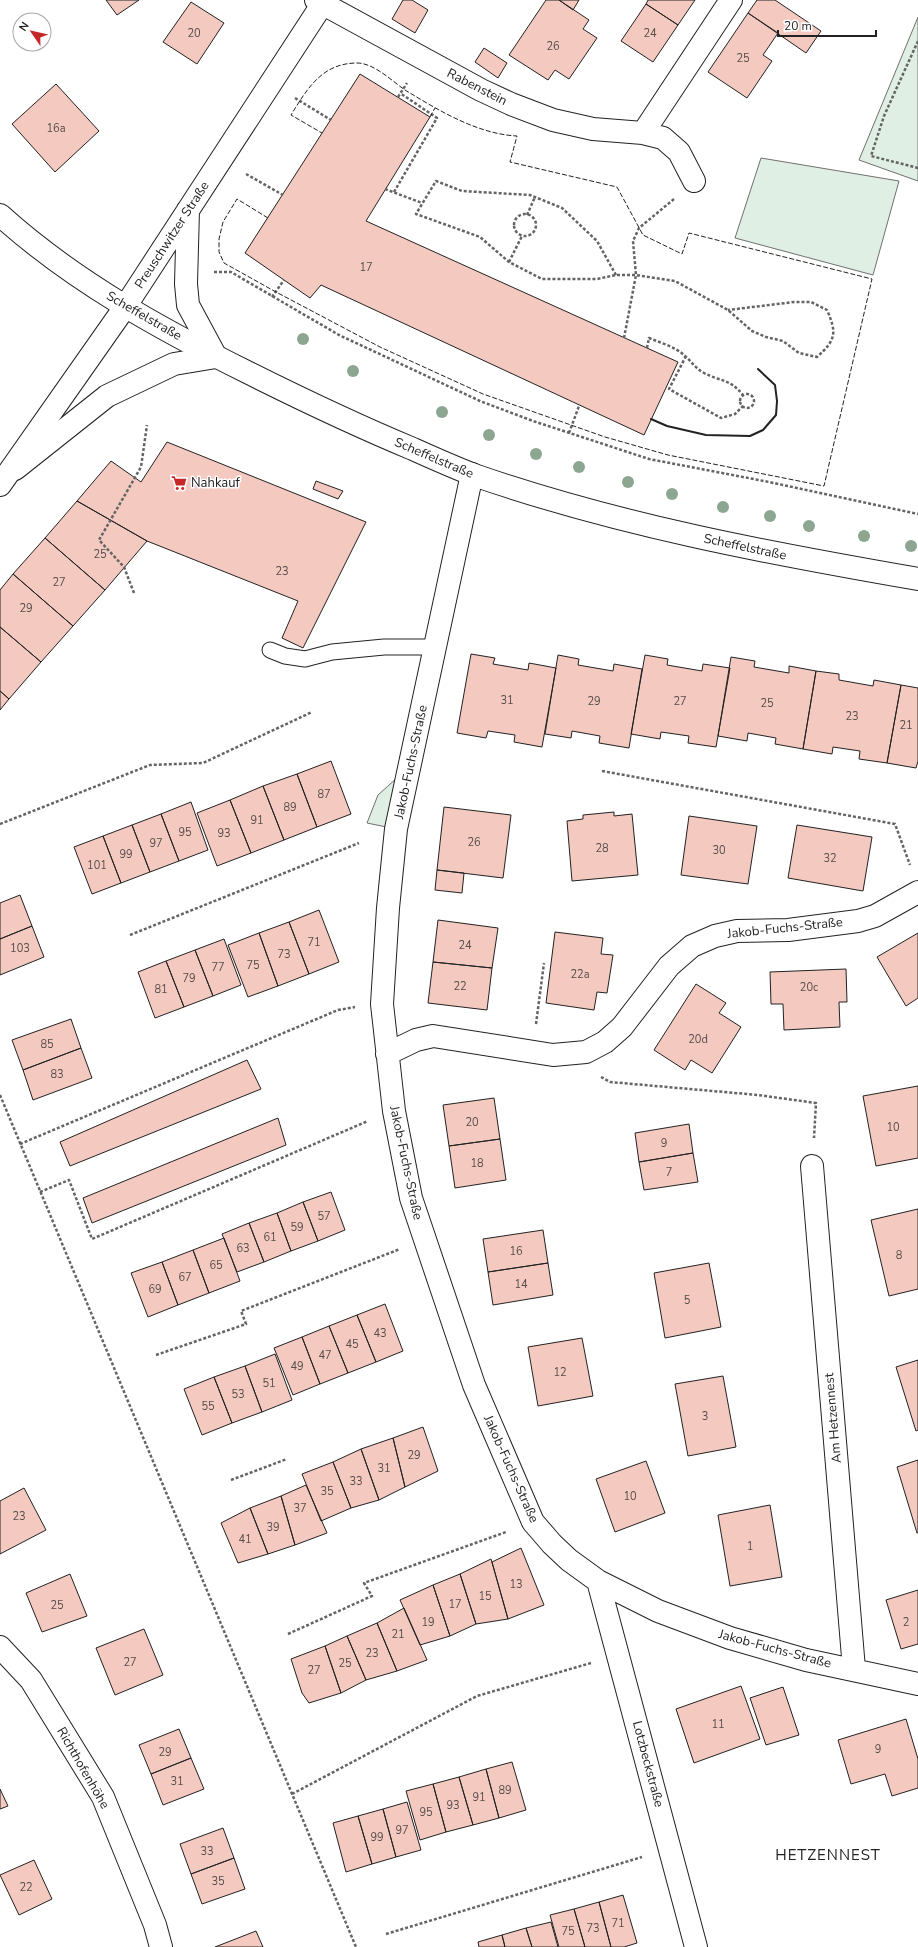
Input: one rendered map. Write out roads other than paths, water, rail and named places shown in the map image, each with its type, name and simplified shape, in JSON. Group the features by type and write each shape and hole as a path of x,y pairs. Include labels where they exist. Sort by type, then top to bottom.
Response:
{"street":[{"path":"643,133 731,0"},
{"name":"Rabenstein","path":"321,1 481,90 511,104 559,121 593,129 643,133 663,138 679,152 694,181"},
{"name":"Preuschwitzer Straße","path":"4,480 125,306 271,82 321,1"},
{"path":"4,480 107,396 137,380 174,364 216,357 188,305 186,284 188,210"},
{"name":"Scheffelstraße","path":"0,215 75,274 125,306 216,357 306,402 472,474 644,525 719,542 918,579"},
{"name":"Jakob-Fuchs-Straße","path":"472,474 396,829 388,908 382,1004 394,1111 411,1198 474,1386 533,1522 552,1544 569,1560 598,1581 658,1611 730,1638 806,1660 918,1684"},
{"name":"Jakob-Fuchs-Straße","path":"387,1054 416,1040 433,1036 553,1055 586,1052 605,1042 622,1027 669,966 692,946 715,936 737,931 788,930 858,921 875,916 915,882"},
{"name":"Am Hetzennest","path":"812,1166 854,1670"},
{"name":"Lotzbeckstraße","path":"598,1581 696,1947"},
{"name":"Richthofenhöhe","path":"0,1647 31,1680 103,1797 155,1925 161,1947"}],"lane":[{"path":"270,650 285,656 305,659 332,652 384,647 435,647"}],"place":[{"name":"Nahkauf","path":"179,483"}],"district":[{"name":"HETZENNEST","path":"828,1855"}]}
